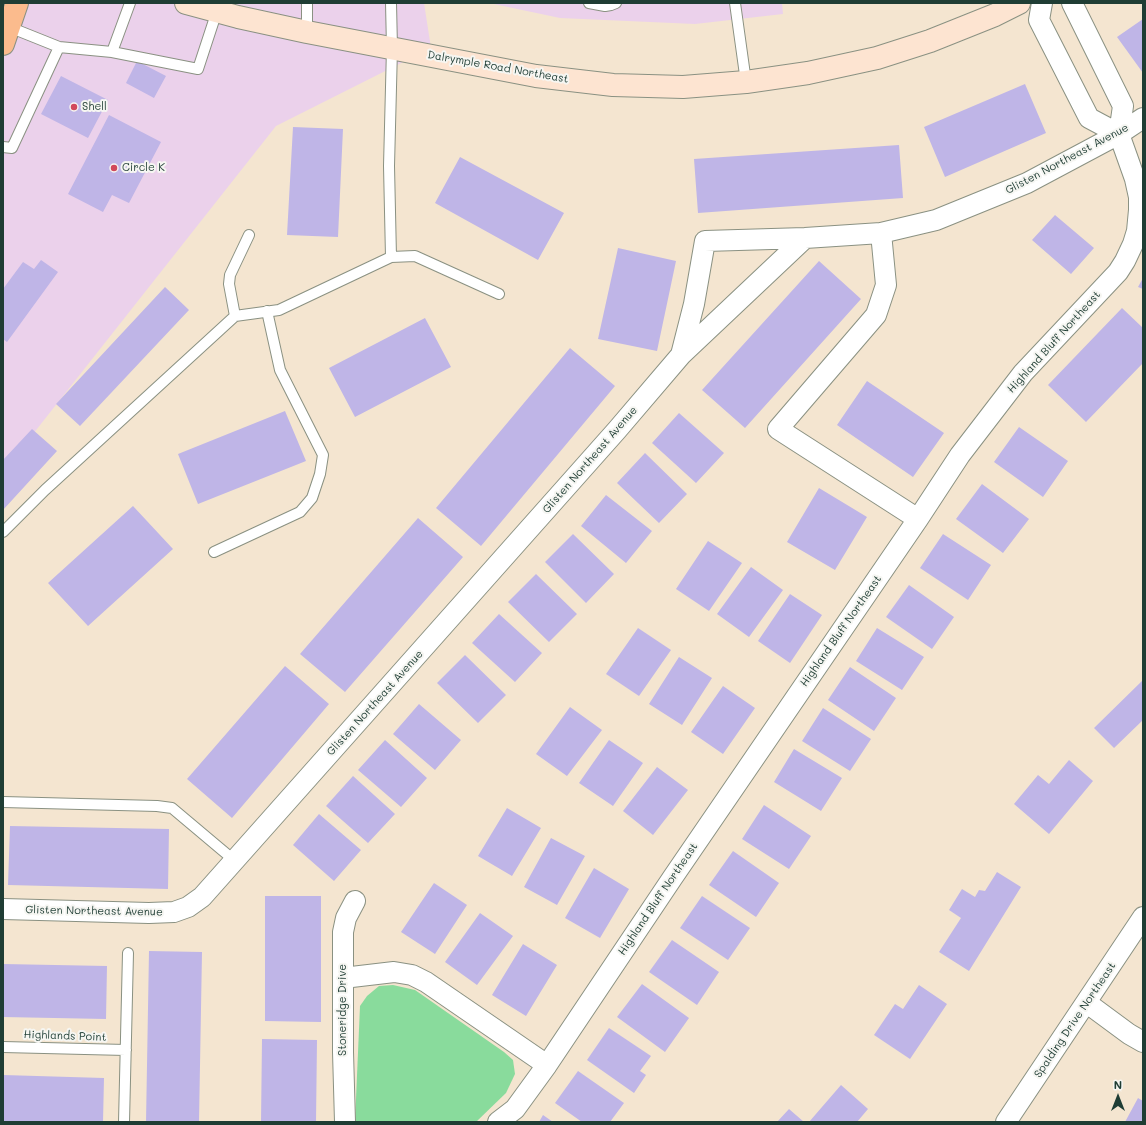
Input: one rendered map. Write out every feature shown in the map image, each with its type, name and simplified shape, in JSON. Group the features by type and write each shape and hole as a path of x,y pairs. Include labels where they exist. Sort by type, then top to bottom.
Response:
{"main road":[{"path":"6,36 17,3"}],"street":[{"name":"Dalrymple Road Northeast","path":"186,3 238,17 307,32 536,76 613,86 683,87 746,82 808,73 876,58 930,41 995,15 1019,3"},
{"path":"1042,3 1039,20 1089,118 1119,134"},
{"name":"Highland Bluff Northeast","path":"498,1122 515,1109 547,1065 672,877 918,519 960,455 1023,373 1118,272 1125,261 1137,231 1139,196 1135,179 1119,134 1123,106 1072,3"},
{"name":"Glisten Northeast Avenue","path":"681,355 694,304 705,241 805,238 881,233 936,220 1027,183 1119,134 1143,118"},
{"path":"881,233 886,285 876,315 778,429 918,519"},
{"name":"Glisten Northeast Avenue","path":"3,909 150,913 174,912 188,907 202,897 617,430 681,355 805,238"},
{"name":"Stoneridge Drive","path":"345,1122 343,1052 343,932 346,918 355,901"},
{"name":"Spalding Drive Northeast","path":"1006,1122 1143,918"},
{"path":"343,978 394,972 412,975 426,982 547,1065"},
{"path":"1087,1003 1129,1034 1143,1042"}],"lane":[{"path":"112,52 130,3"},
{"path":"307,3 307,32"},
{"path":"391,3 392,48 389,166 391,257"},
{"path":"589,3 597,6 611,6 616,3"},
{"path":"735,3 746,82"},
{"path":"6,36 59,47 112,52 198,69 217,11"},
{"path":"3,147 12,148 59,47"},
{"path":"235,316 229,284 230,275 250,235"},
{"path":"3,532 44,490 235,316 279,310 391,257 415,256 499,294"},
{"path":"214,552 300,512 312,498 320,474 323,455 280,370 268,312"},
{"path":"3,802 157,806 172,808 235,861"},
{"path":"124,1122 128,953"},
{"name":"Highlands Point","path":"3,1046 126,1050"}],"shaded area":[{"path":"3,3 424,3 431,48 276,126 3,472"},
{"path":"489,3 782,3 783,14 695,24 560,18"}],"green space":[{"path":"393,985 415,990 504,1052 513,1060 515,1074 506,1093 476,1122 355,1122 360,1006 367,996 379,986"}],"building":[{"path":"1143,19 1143,73 1117,37"},
{"name":"Shell","path":"137,61 166,76 154,98 126,83"},
{"name":"Shell","path":"61,76 108,100 88,138 41,114"},
{"path":"1025,84 1046,133 945,177 924,127"},
{"name":"Circle K","path":"109,115 161,142 129,203 112,195 103,212 68,194"},
{"path":"293,127 343,129 338,237 287,235"},
{"path":"899,145 903,198 698,213 694,159"},
{"path":"460,157 564,213 538,260 435,203"},
{"path":"1055,215 1094,248 1071,274 1032,240"},
{"path":"618,248 676,261 657,351 598,339"},
{"path":"41,260 58,272 7,342 3,339 3,289 23,262 34,269"},
{"path":"819,261 861,299 745,428 702,390"},
{"path":"1143,278 1143,289 1138,287"},
{"path":"165,287 189,310 80,426 56,404"},
{"path":"1122,308 1143,328 1143,363 1086,422 1048,385"},
{"path":"425,318 451,367 355,417 329,368"},
{"path":"570,348 615,386 481,546 436,508"},
{"path":"867,381 944,433 913,477 837,425"},
{"path":"285,411 306,461 198,504 178,454"},
{"path":"679,413 724,453 696,483 652,443"},
{"path":"1019,427 1068,461 1043,497 994,462"},
{"path":"32,429 57,451 3,510 3,460"},
{"path":"645,453 687,494 659,523 617,483"},
{"path":"982,484 1029,519 1003,553 956,519"},
{"path":"819,488 867,517 835,570 787,542"},
{"path":"606,495 652,531 626,563 581,526"},
{"path":"133,506 173,549 88,626 48,583"},
{"path":"418,518 463,557 345,692 300,654"},
{"path":"573,534 614,574 586,603 545,562"},
{"path":"943,534 991,565 968,600 920,568"},
{"path":"708,541 742,563 709,611 676,589"},
{"path":"751,567 783,590 749,637 717,614"},
{"path":"536,574 577,614 549,642 508,602"},
{"path":"909,585 954,617 932,649 886,617"},
{"path":"790,594 822,615 790,663 758,641"},
{"path":"499,614 542,653 515,682 472,643"},
{"path":"638,628 671,650 639,696 606,674"},
{"path":"877,628 924,657 902,690 856,661"},
{"path":"465,655 506,695 478,723 437,683"},
{"path":"679,657 712,678 682,725 649,704"},
{"path":"285,666 329,704 232,818 187,779"},
{"path":"850,667 896,698 874,731 828,700"},
{"path":"1143,680 1143,720 1114,748 1094,728"},
{"path":"723,686 755,708 723,754 691,732"},
{"path":"419,704 461,740 435,770 393,734"},
{"path":"570,707 602,730 567,776 536,754"},
{"path":"823,708 871,739 850,771 802,741"},
{"path":"385,740 427,778 401,807 358,770"},
{"path":"609,740 643,763 613,806 579,783"},
{"path":"794,749 842,778 821,811 774,782"},
{"path":"1069,760 1093,781 1049,834 1014,804 1038,775 1049,784"},
{"path":"657,767 688,790 653,835 623,811"},
{"path":"353,776 395,814 368,843 326,806"},
{"path":"764,805 811,836 789,869 742,839"},
{"path":"507,808 541,828 512,876 478,856"},
{"path":"319,814 361,850 334,881 293,845"},
{"path":"10,826 169,829 168,889 8,885"},
{"path":"551,838 585,856 557,905 524,887"},
{"path":"733,851 779,883 756,917 709,885"},
{"path":"594,868 629,889 600,938 565,918"},
{"path":"997,872 1021,887 969,971 939,952 961,918 949,910 962,889 975,897 979,890 985,891"},
{"path":"434,883 467,905 435,954 401,932"},
{"path":"265,896 321,896 321,1022 265,1021"},
{"path":"702,896 750,928 728,960 680,928"},
{"path":"480,913 513,936 477,985 445,962"},
{"path":"672,940 719,972 697,1005 649,972"},
{"path":"523,944 557,965 526,1016 492,995"},
{"path":"149,951 202,952 199,1122 146,1122"},
{"path":"3,964 107,966 106,1019 3,1017"},
{"path":"642,984 689,1018 665,1052 617,1017"},
{"path":"919,985 947,1004 910,1059 874,1035 895,1004 903,1009"},
{"path":"609,1028 651,1056 640,1071 646,1075 634,1093 587,1060"},
{"path":"262,1039 317,1040 316,1122 261,1122"},
{"path":"578,1071 624,1103 610,1122 582,1122 555,1103"},
{"path":"3,1075 104,1078 103,1122 3,1122"},
{"path":"841,1085 868,1109 857,1122 809,1122"},
{"path":"1138,1098 1143,1101 1143,1122 1125,1122"},
{"path":"789,1109 804,1122 777,1122"},
{"path":"543,1115 553,1122 539,1122"}],"place":[{"name":"Shell","path":"74,107"},
{"name":"Circle K","path":"114,168"}]}
